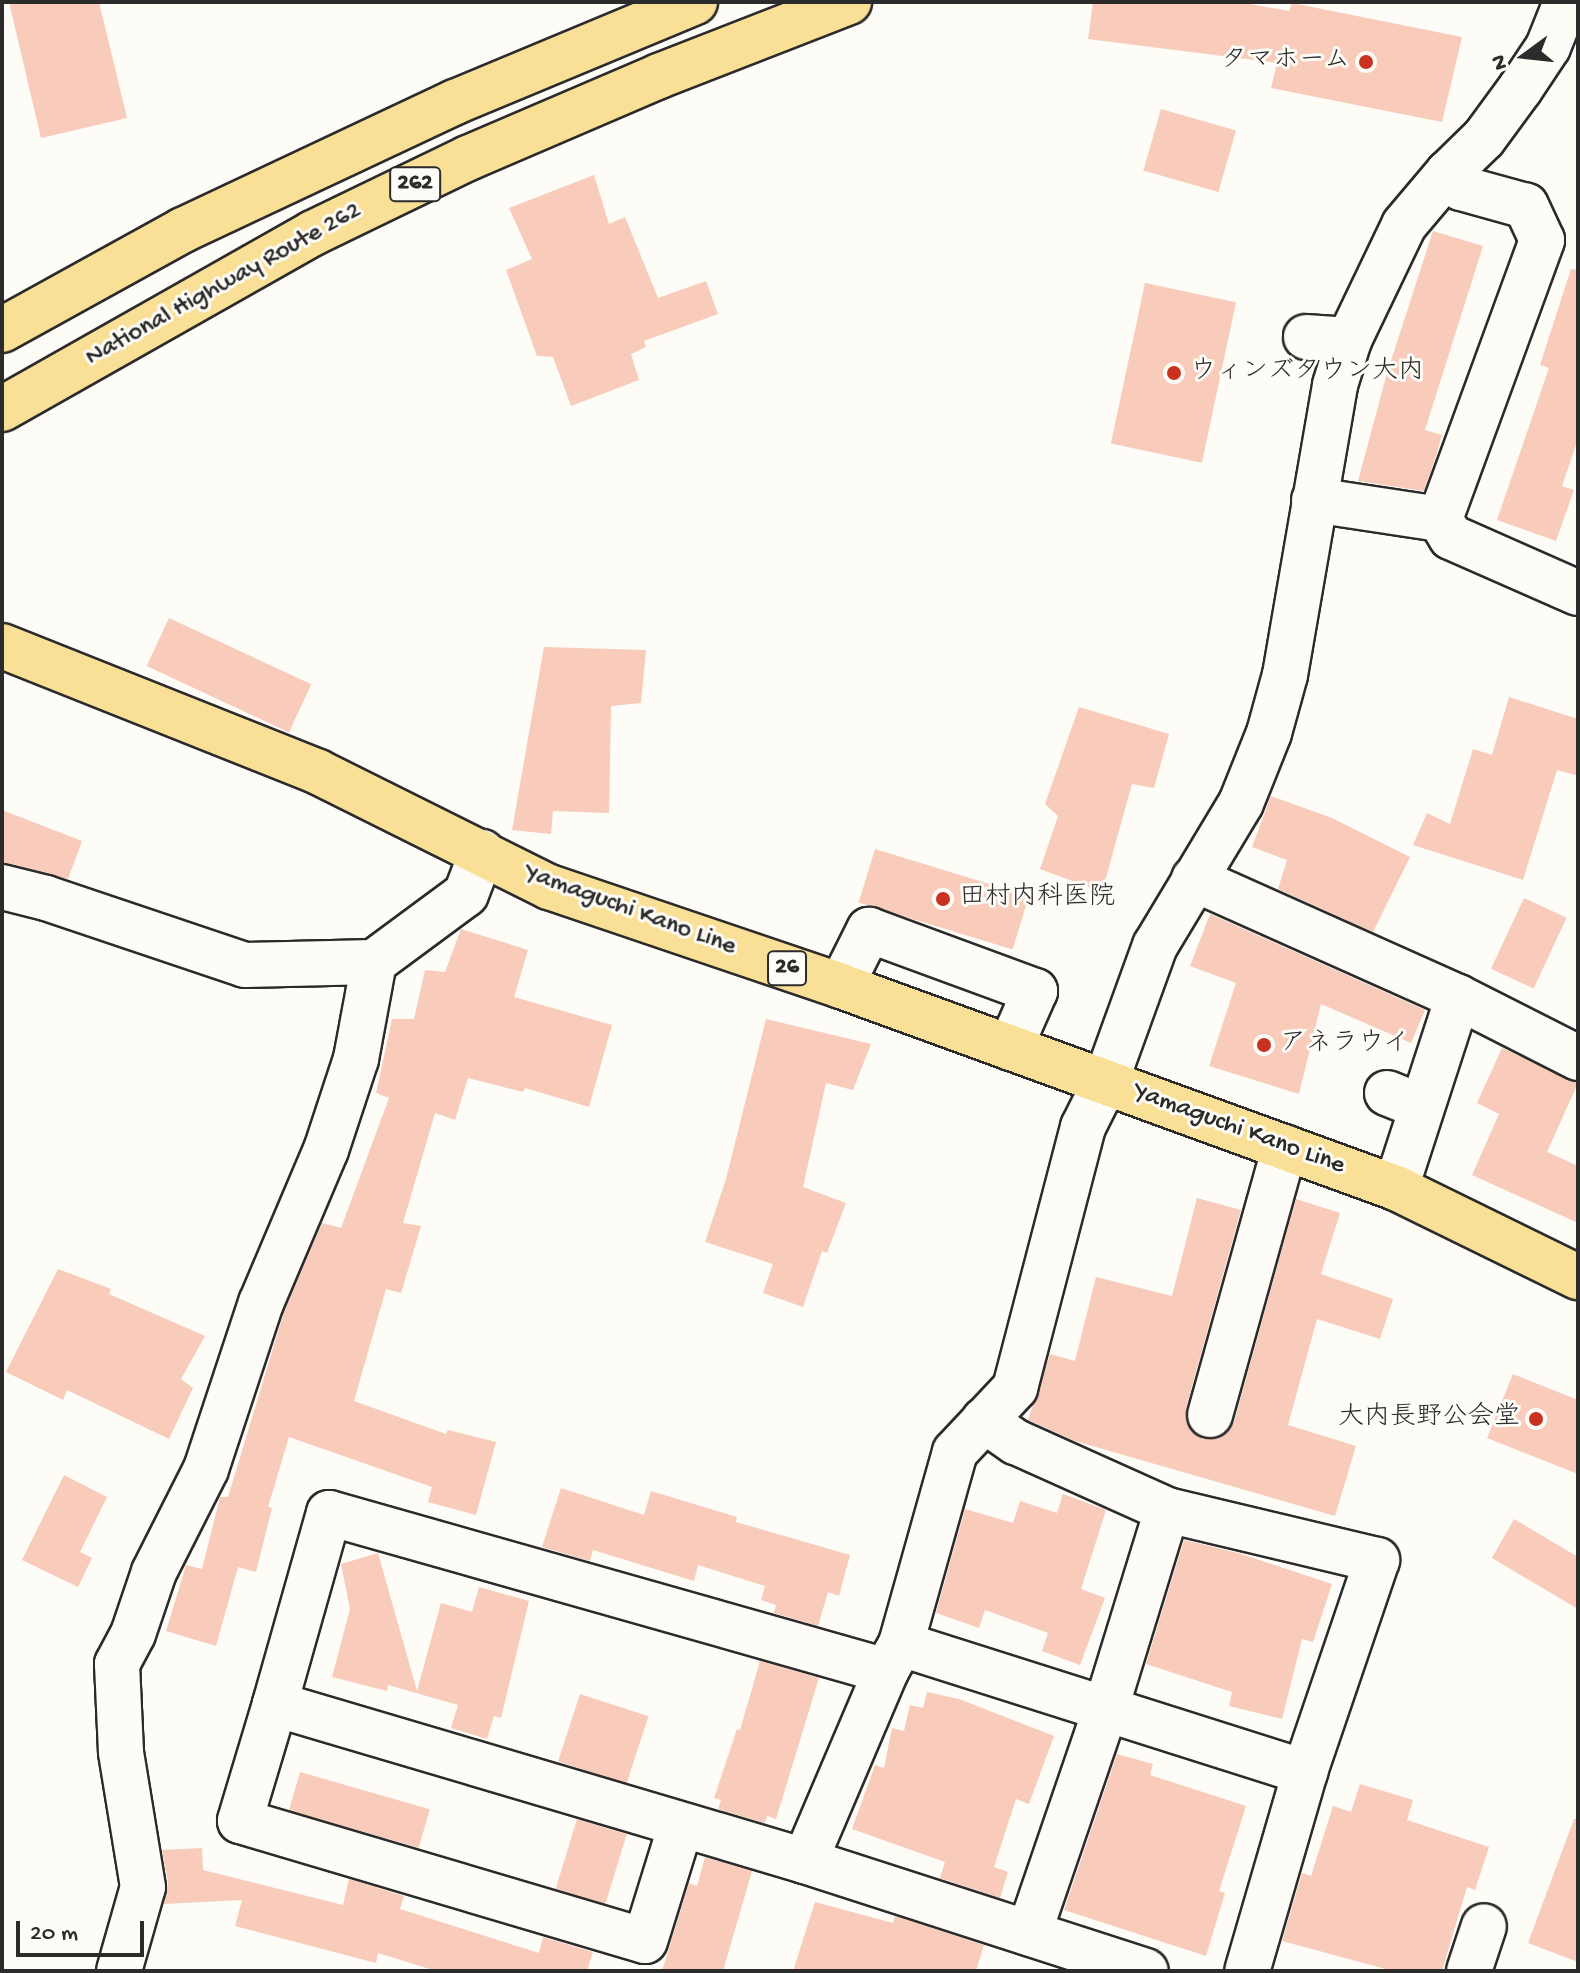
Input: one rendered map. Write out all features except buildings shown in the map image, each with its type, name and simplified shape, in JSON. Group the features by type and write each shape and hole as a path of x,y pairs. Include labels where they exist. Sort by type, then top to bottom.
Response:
{"main road":[{"name":"262","path":"2,330 183,230 455,102 695,2"},
{"name":"National Highway Route 262","path":"2,409 313,233 468,158 659,76 849,2"},
{"name":"Yamaguchi Kano Line","path":"2,646 318,772 549,887 841,986 1396,1188 1578,1277"}],"street":[{"path":"805,1861 894,1657 955,1452 1015,1388 1083,1127 1106,1081 1155,946 1241,803 1269,733 1285,675 1335,385 1349,340 1404,225 1448,173 1484,138 1520,89 1548,47 1566,2"},
{"path":"1440,519 1542,240 1526,206 1461,188 1448,173"},
{"path":"1306,337 1349,340"},
{"path":"1314,500 1440,519 1451,537 1578,593"},
{"path":"2,887 46,898 245,965 374,962 466,894 482,852"},
{"path":"1194,879 1458,997 1578,1058"},
{"path":"841,986 869,930 1035,991 1010,1048"},
{"path":"119,1971 143,1887 121,1752 117,1664 133,1634 154,1572 206,1469 261,1303 326,1150 356,1059 374,962"},
{"path":"1396,1188 1404,1100 1458,997"},
{"path":"1210,1415 1285,1147"},
{"path":"984,1420 1016,1442 1167,1510 1377,1560 1305,1772 1247,1971"},
{"path":"1029,1933 1106,1708 1167,1510"},
{"path":"681,1825 645,1941 240,1821 329,1513 1106,1708 1305,1772"},
{"path":"275,1704 805,1861 1146,1971"},
{"path":"1469,1971 1484,1926"}],"place":[{"name":"タマホーム","path":"1366,62"},
{"name":"ウィンズタウン大内","path":"1174,373"},
{"name":"田村内科医院","path":"943,899"},
{"name":"アネラウイ","path":"1264,1045"},
{"name":"大内長野公会堂","path":"1536,1419"}]}
